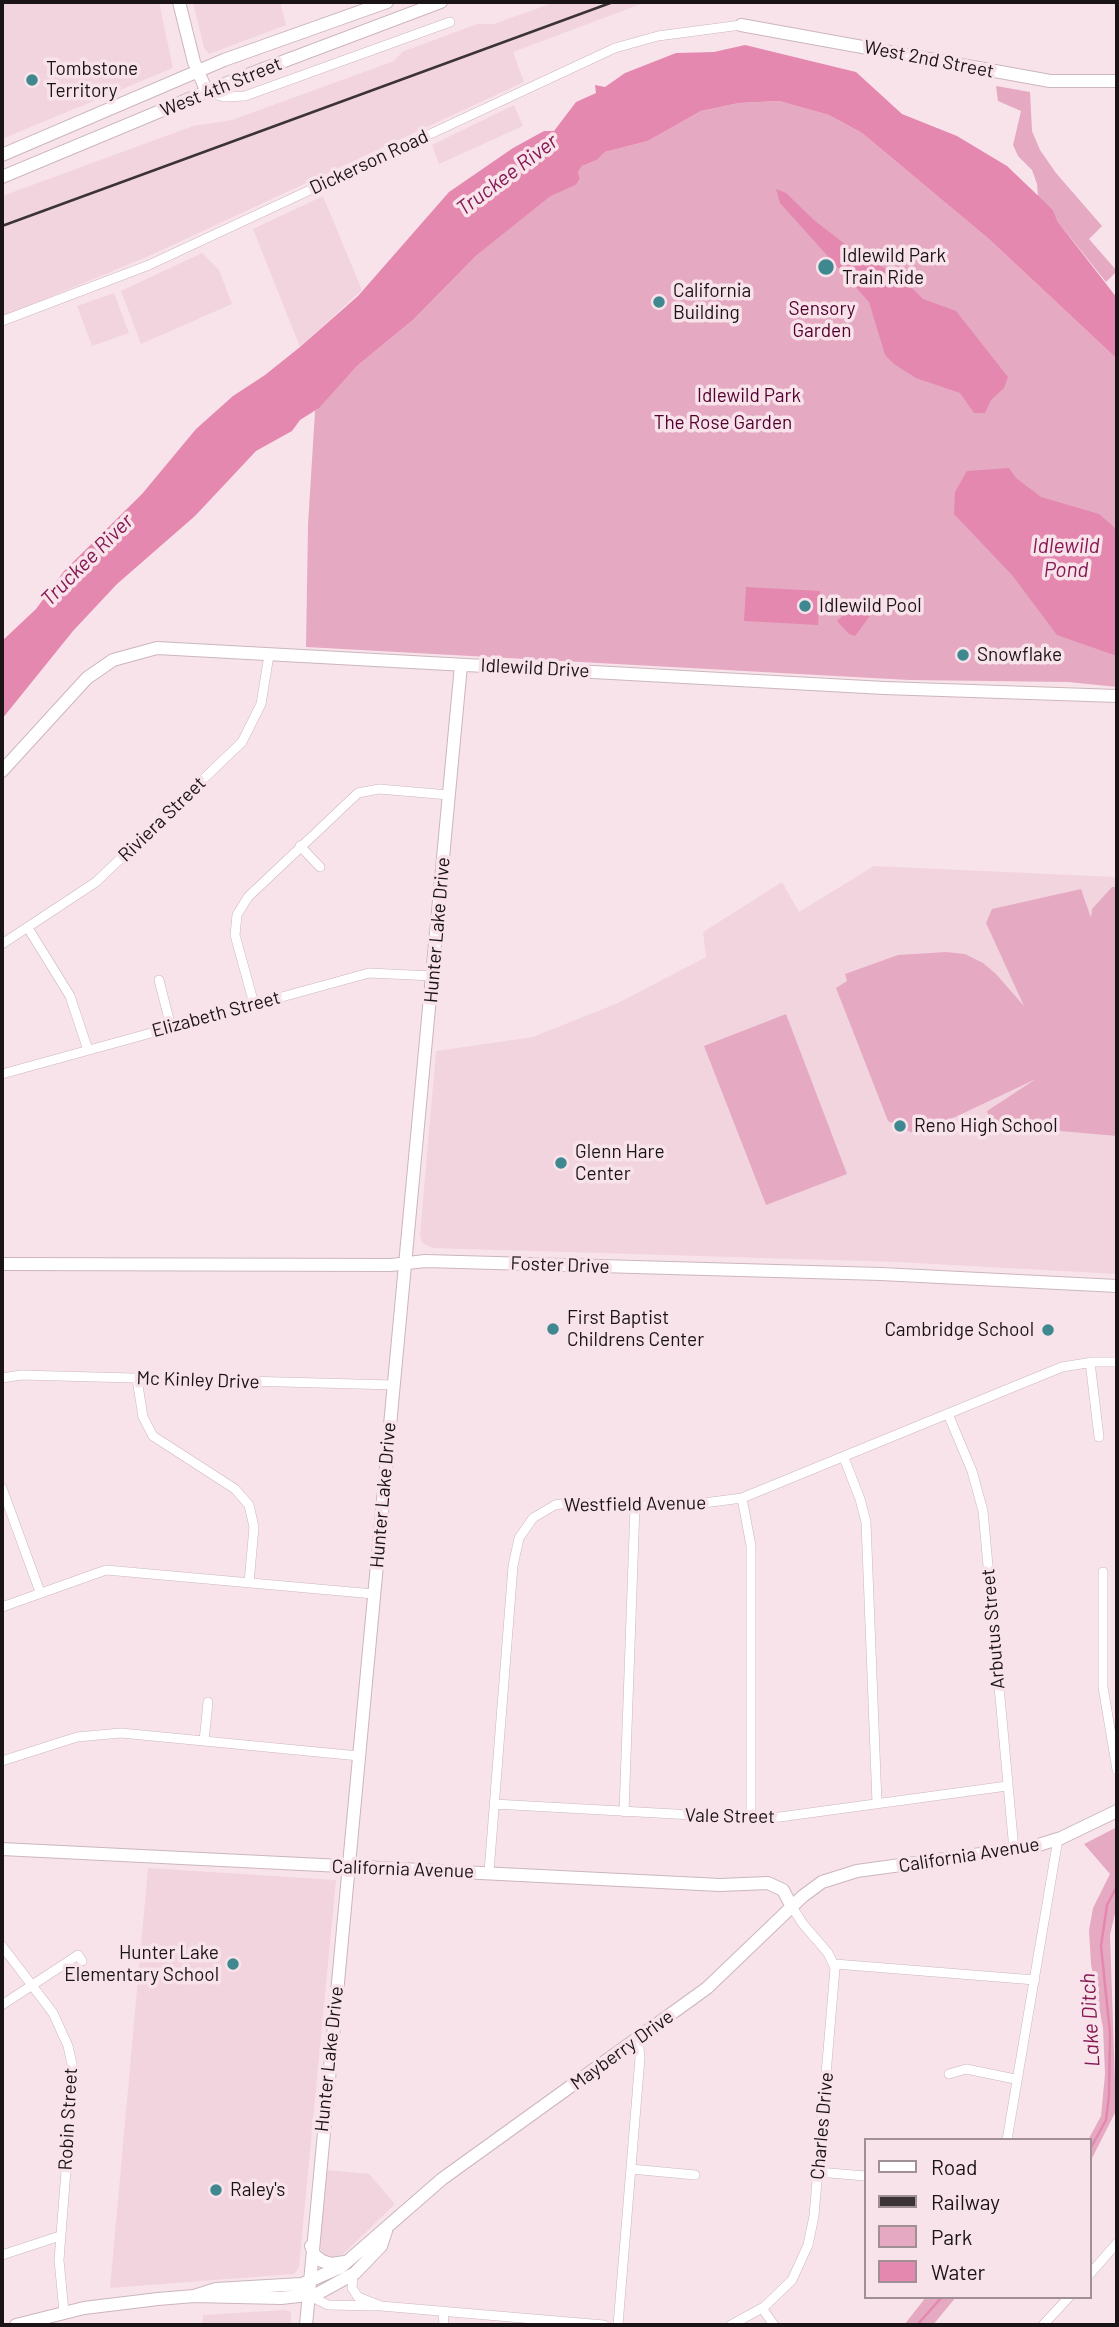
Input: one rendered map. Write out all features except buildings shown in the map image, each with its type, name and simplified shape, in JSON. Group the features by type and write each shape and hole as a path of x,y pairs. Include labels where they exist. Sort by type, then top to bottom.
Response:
{"street":[{"path":"179,2 198,71 207,92 224,97 245,96 450,22"},
{"name":"West 4th Street","path":"2,155 198,71 387,2"},
{"name":"West 4th Street","path":"2,177 207,92 442,2"},
{"name":"West 2nd Street","path":"741,25 1051,81 1117,81"},
{"name":"Dickerson Road","path":"2,321 149,265 615,48 684,31 741,25"},
{"name":"Idlewild Drive","path":"2,771 87,678 114,660 156,648 884,688 1117,696"},
{"name":"Riviera Street","path":"2,944 96,883 242,742 261,704 269,655"},
{"name":"Hunter Lake Drive","path":"306,2325 311,2246 407,1262 461,664"},
{"path":"254,1004 235,935 237,915 248,897 358,793 379,789 449,795"},
{"path":"300,846 320,867"},
{"path":"28,928 70,996 88,1050"},
{"name":"Elizabeth Street","path":"2,1074 369,972 433,976"},
{"path":"159,981 171,1027"},
{"name":"Foster Drive","path":"2,1264 391,1265 407,1262 881,1274 1117,1286"},
{"path":"1090,1362 1099,1437"},
{"name":"Westfield Avenue","path":"489,1872 513,1566 519,1538 533,1518 555,1505 579,1503 695,1506 741,1498 1050,1372 1090,1362 1117,1362"},
{"name":"Mc Kinley Drive","path":"2,1378 21,1375 394,1385"},
{"path":"137,1379 143,1418 153,1436 235,1489 249,1505 254,1527 249,1583"},
{"name":"Arbutus Street","path":"948,1414 972,1471 983,1511 1014,1850"},
{"path":"844,1458 866,1522 877,1803"},
{"path":"2,1488 40,1592"},
{"path":"741,1498 751,1546 751,1819"},
{"path":"624,1812 635,1506"},
{"path":"2,1606 106,1570 374,1594"},
{"path":"1103,1572 1103,1687 1117,1770"},
{"path":"204,1741 208,1702"},
{"path":"2,1761 56,1742 99,1734 359,1756"},
{"name":"Vale Street","path":"494,1804 751,1819 1007,1786"},
{"name":"California Avenue","path":"857,1871 1014,1850 1058,1839 1117,1811"},
{"path":"1007,2138 1015,2079 1035,1980 1058,1839"},
{"name":"California Avenue","path":"2,1849 348,1868 365,1865 720,1885 768,1883 783,1890 792,1907"},
{"name":"Mayberry Drive","path":"308,2289 386,2231 442,2179 707,1988 822,1882 857,1871"},
{"path":"792,1907 835,1964 1035,1980"},
{"name":"Robin Street","path":"2,1946 61,2029 72,2064 73,2081 60,2236 64,2312"},
{"path":"2,2005 78,1955 82,1961"},
{"name":"Charles Drive","path":"731,2325 762,2308 787,2286 803,2260 812,2231 835,1964"},
{"path":"618,2325 640,2058 638,2038"},
{"path":"949,2074 966,2070 1015,2079"},
{"path":"631,2169 695,2175"},
{"path":"818,2172 864,2176"},
{"name":"Mayberry Drive","path":"16,2325 64,2312 194,2296 215,2299 308,2289 326,2291 353,2274 381,2246 386,2231"},
{"path":"2,2255 60,2236"},
{"path":"1091,2272 1117,2242"},
{"path":"311,2246 315,2256 323,2261 339,2264 349,2260"},
{"path":"353,2274 352,2288 358,2297 381,2306"},
{"path":"308,2289 328,2305 381,2306 604,2325"},
{"path":"1044,2325 1067,2299"},
{"path":"762,2308 774,2325"},
{"path":"443,2311 444,2325"}],"shaded area":[{"path":"2,2 159,2 173,68 2,139"},
{"path":"193,2 280,2 286,25 209,54 204,48"},
{"path":"555,2 646,2 513,52 524,82 149,256 4,316 2,196 193,126 232,120 394,61 402,52 477,24 494,24"},
{"path":"514,105 523,126 439,164 432,145"},
{"path":"323,196 362,290 300,347 253,229"},
{"path":"202,253 219,270 232,304 141,344 121,291"},
{"path":"114,293 129,333 92,346 77,306"},
{"name":"Reno High School","path":"874,866 1117,877 1117,1274 897,1262 433,1248 422,1243 420,1235 436,1051 533,1037 618,1003 706,957 703,932 782,882 799,912"},
{"name":"Hunter Lake Elementary School","path":"148,1868 336,1880 299,2267 294,2274 110,2288"},
{"path":"327,2170 369,2174 395,2204 337,2260 323,2256 319,2245"},
{"path":"285,2310 291,2312 291,2325 202,2325 203,2315"}],"green space":[{"path":"996,86 1030,92 1032,131 1040,150 1056,173 1102,226 1089,239 1117,271 1106,282 1058,222 1053,210 1038,197 1032,170 1018,156 1013,145 1021,111 998,101"},
{"name":"Idlewild Park","path":"779,101 829,115 862,133 990,240 1117,359 1117,687 1068,682 909,680 306,647 308,525 315,411 357,366 413,320 476,256 551,196 580,181 578,172 582,166 597,160 605,152 648,141 701,111 739,103"},
{"path":"1112,887 1117,887 1117,1136 991,1125 987,1111 1036,1079 917,1135 888,1121 836,988 847,981 845,974 898,955 946,952 965,954 983,963 996,974 1024,1006 986,923 992,909 1081,889 1091,918 1092,909"},
{"path":"786,1014 847,1174 766,1205 704,1046"},
{"path":"1117,1827 1117,1905 1110,1935 1116,2111 1091,2160 1089,2138 1101,2116 1105,2074 1103,2028 1091,1964 1089,1930 1093,1908 1110,1874 1084,1844"},
{"path":"924,2299 954,2299 933,2325 904,2325"}],"water":[{"name":"Truckee River","path":"745,45 856,72 902,114 957,136 1007,166 1053,210 1058,222 1117,298 1117,359 990,240 862,133 829,115 779,101 739,103 701,111 648,141 605,152 597,160 582,166 578,172 580,180 575,185 551,196 476,256 413,320 357,366 319,408 300,420 292,431 256,451 195,516 117,584 73,631 2,719 2,641 36,609 64,571 142,494 196,429 233,396 300,347 358,296 449,192 513,148 544,131 554,131 576,102 596,93 595,85 605,87 625,73 676,53 714,52"},
{"path":"776,189 786,193 815,221 863,258 898,274 923,299 956,311 1008,377 1004,388 991,400 985,413 974,413 960,393 916,378 885,355 869,302 780,203"},
{"name":"Idlewild Pond","path":"1009,468 1016,478 1041,497 1099,514 1114,527 1117,535 1117,656 1057,635 1012,575 954,514 955,492 967,471"},
{"path":"746,587 820,591 818,625 744,621"},
{"path":"852,599 861,601 872,613 855,636 849,634 837,621 846,612 847,603"}],"waterway":[{"name":"Lake Ditch","path":"1091,2147 1106,2120 1109,2096 1110,2033 1101,1946 1107,1905 1117,1886"},
{"name":"Lake Ditch","path":"917,2325 940,2299"}],"railway":[{"path":"2,226 613,2"}],"place":[{"name":"Tombstone Territory","path":"32,80"},
{"name":"Idlewild Park Train Ride","path":"826,267"},
{"name":"California Building","path":"659,302"},
{"name":"Idlewild Pool","path":"805,606"},
{"name":"Snowflake","path":"963,655"},
{"name":"Reno High School","path":"900,1126"},
{"name":"Glenn Hare Center","path":"561,1163"},
{"name":"First Baptist Childrens Center","path":"553,1329"},
{"name":"Cambridge School","path":"1048,1330"},
{"name":"Hunter Lake Elementary School","path":"233,1964"},
{"name":"Raley's","path":"216,2190"}],"park label":[{"name":"Sensory Garden","path":"822,320"},
{"name":"The Rose Garden","path":"723,423"}]}
